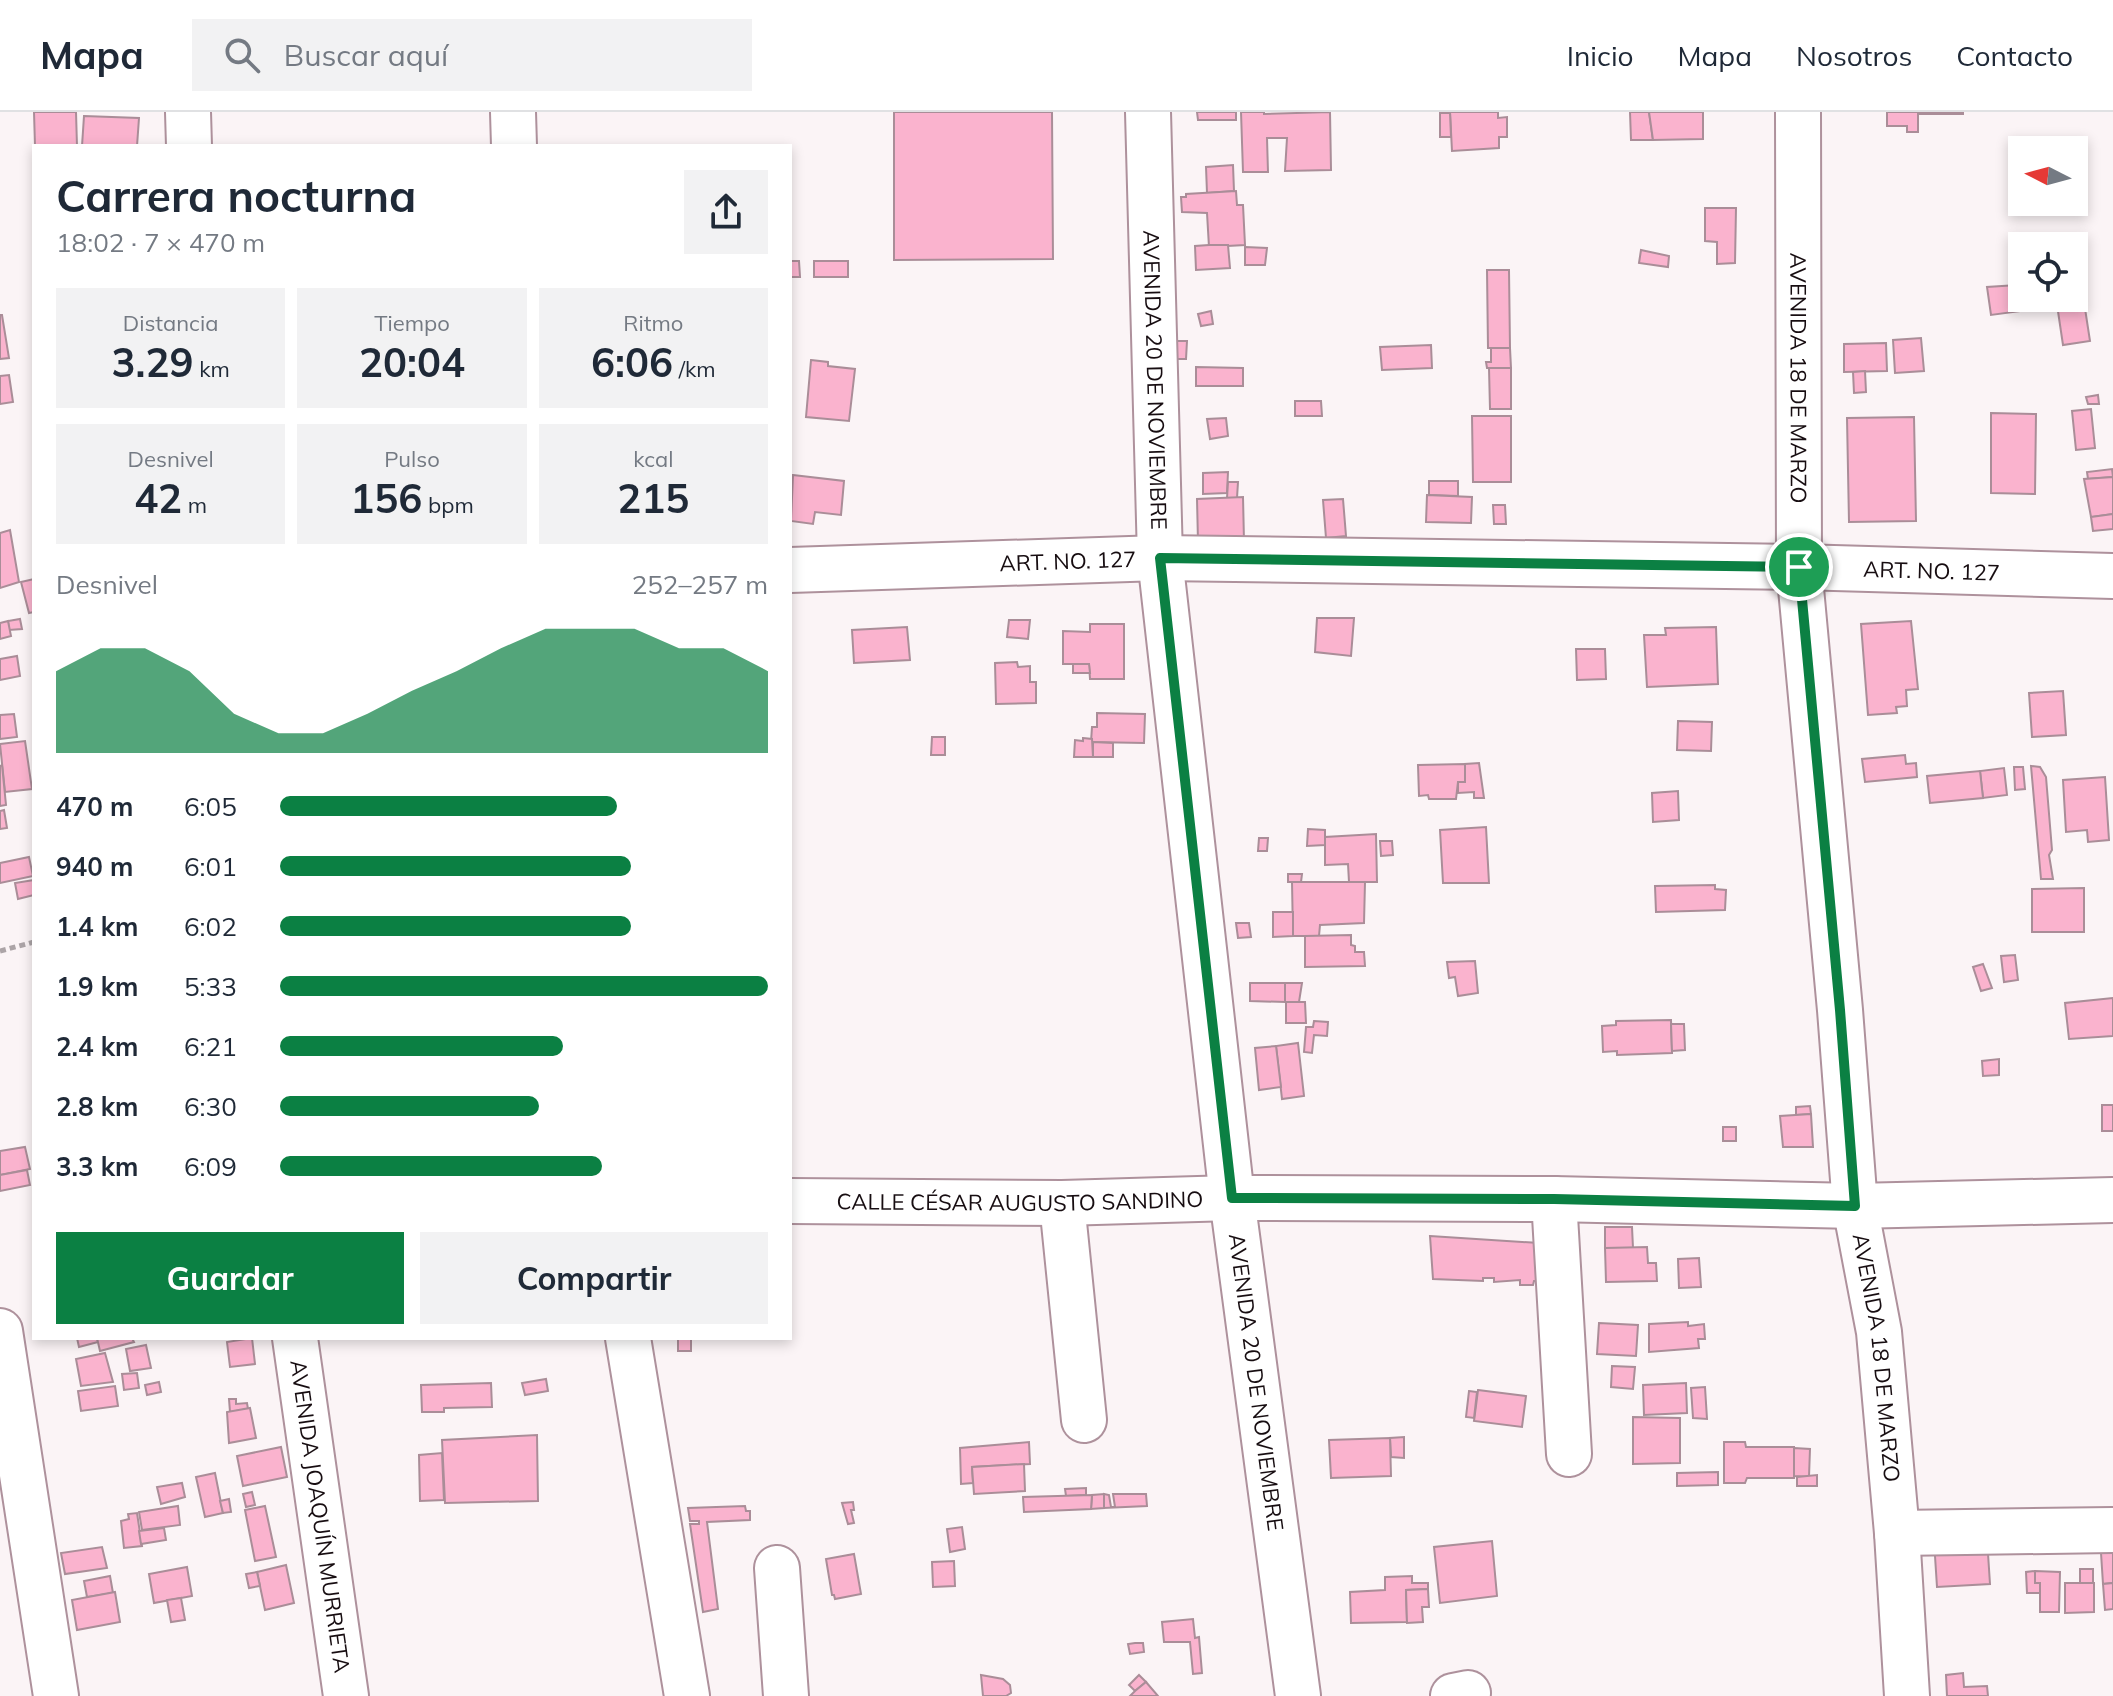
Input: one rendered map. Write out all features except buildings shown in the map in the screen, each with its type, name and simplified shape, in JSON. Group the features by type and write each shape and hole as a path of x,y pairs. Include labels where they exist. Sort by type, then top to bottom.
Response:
{"street":[{"path":"188,112 189,144"},
{"path":"513,112 514,144"},
{"name":"AVENIDA 20 DE NOVIEMBRE","path":"1148,112 1160,558 1232,1198 1298,1696"},
{"name":"AVENIDA 18 DE MARZO","path":"1798,112 1799,567 1855,1206 1879,1332 1897,1533 1907,1696"},
{"name":"ART. NO. 127","path":"792,570 1160,558 1799,567 2113,576"},
{"name":"CALLE CÉSAR AUGUSTO SANDINO","path":"792,1201 1062,1203 1232,1198 1554,1199 1855,1206 2113,1200"},
{"path":"1554,1199 1569,1454"},
{"path":"1062,1203 1084,1420"},
{"path":"0,1331 56,1696"},
{"name":"AVENIDA JOAQUÍN MURRIETA","path":"295,1340 346,1696"},
{"path":"628,1340 687,1696"},
{"path":"1897,1533 2113,1530"},
{"path":"777,1568 786,1696"}],"path":[{"path":"0,951 32,943"}],"route":[{"path":"1160,558 1799,567 1855,1206 1554,1199 1232,1198 1160,558"}]}
